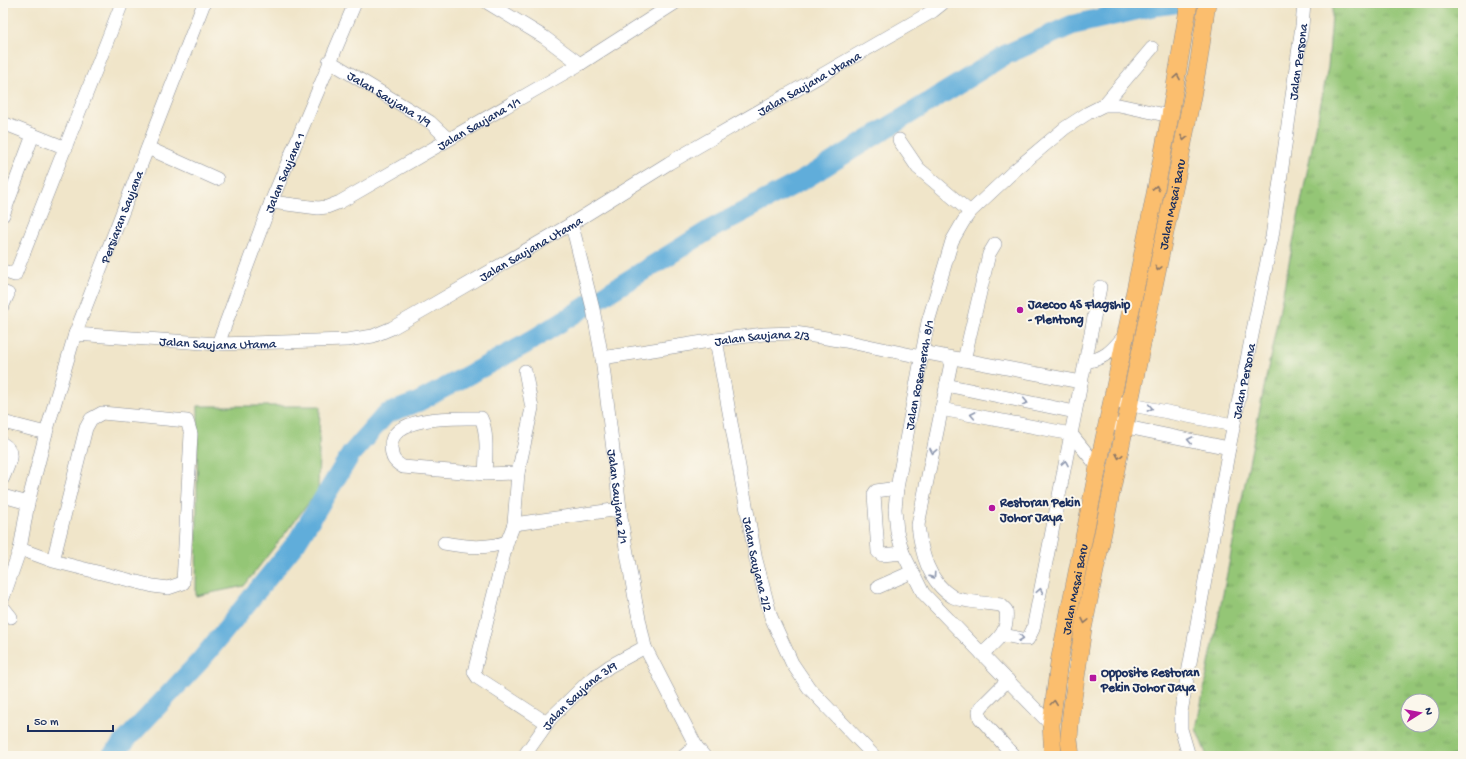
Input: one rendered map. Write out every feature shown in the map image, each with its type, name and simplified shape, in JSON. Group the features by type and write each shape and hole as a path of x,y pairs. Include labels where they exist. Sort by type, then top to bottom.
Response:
{"main road":[{"name":"Jalan Masai Baru","path":"1053,756 1051,725 1059,662 1170,116 1189,3"},
{"name":"Jalan Masai Baru","path":"1071,756 1069,738 1071,713 1083,629 1191,101 1207,3"},
{"path":"1170,116 1184,111 1191,101"}],"street":[{"path":"9,273 66,148 122,3"},
{"name":"Persiaran Saujana","path":"3,598 20,549 28,503 74,334 204,3"},
{"name":"Jalan Saujana 1","path":"221,336 280,203 330,62 354,3"},
{"path":"488,3 544,37 580,64"},
{"name":"Jalan Saujana 1/1","path":"280,203 318,208 328,207 340,202 580,64 675,3"},
{"name":"Jalan Saujana Utama","path":"74,334 221,336 346,340 373,336 404,321 571,224 669,163 933,11 943,3"},
{"name":"Jalan Persona","path":"1189,756 1181,729 1180,712 1229,448 1272,237 1304,3"},
{"path":"1104,105 1152,48"},
{"name":"Jalan Saujana 1/9","path":"330,62 430,122 448,139"},
{"name":"Jalan Rosemerah 8/1","path":"1051,725 923,593 903,553 897,532 895,509 897,488 928,322 952,241 970,212 1014,171 1065,128 1088,113 1104,105 1119,105 1137,108 1170,116"},
{"path":"3,123 66,148"},
{"path":"3,215 33,135"},
{"path":"899,140 918,168 970,212"},
{"path":"148,148 218,179"},
{"name":"Jalan Saujana 2/1","path":"571,224 593,309 602,358 620,509 645,647 700,751"},
{"path":"982,654 1003,634 1007,616 1006,610 1001,606 953,598 939,585 929,570 920,548 918,525 946,385 958,359 989,254 994,244"},
{"path":"1003,634 1022,639 1028,638 1032,629 1100,287"},
{"name":"Jalan Saujana 2/3","path":"602,358 716,340 764,334 800,333 922,355 958,359 1081,382"},
{"path":"1085,362 1097,360 1109,353 1126,334"},
{"name":"Jalan Saujana 2/2","path":"716,340 756,560 771,617 792,663 809,688 874,756"},
{"path":"525,372 532,408 518,473 514,524 507,542 474,672 478,678 547,723"},
{"path":"946,385 1075,412"},
{"path":"1112,401 1234,425"},
{"path":"941,409 1071,434 1098,466"},
{"path":"20,549 53,562 153,586 168,588 184,583 191,434 187,421 102,413 91,420 86,428 53,562"},
{"path":"484,474 486,457 484,424 481,418 429,419 417,422 398,431 391,440 391,454 394,462 403,466 484,474 518,473"},
{"path":"3,422 46,433"},
{"path":"1108,423 1229,448"},
{"path":"3,444 10,452 10,462 3,478"},
{"path":"897,488 876,491 874,494 878,552 882,554 903,553"},
{"path":"3,496 28,503"},
{"path":"514,524 620,509"},
{"path":"444,543 479,548 495,546 507,542"},
{"path":"878,587 912,572"},
{"name":"Jalan Saujana 3/9","path":"524,756 551,718 588,682 610,666 645,647"},
{"path":"1008,680 982,706 979,711 980,718 1014,756"},
{"path":"684,756 700,751"}],"green space":[{"path":"1333,3 1463,3 1463,756 1207,756 1196,729 1328,67"},
{"path":"198,406 320,406 318,491 244,586 196,596"}],"waterway":[{"path":"111,756 200,661 296,543 351,454 386,414 418,402 524,345 711,229 803,180 1005,55 1072,25 1155,6 1179,3"}],"place":[{"name":"Jaecoo 4S Flagship - Plentong","path":"1020,310"},
{"name":"Restoran Pekin Johor Jaya","path":"992,508"},
{"name":"Opposite Restoran Pekin Johor Jaya","path":"1093,678"}]}
